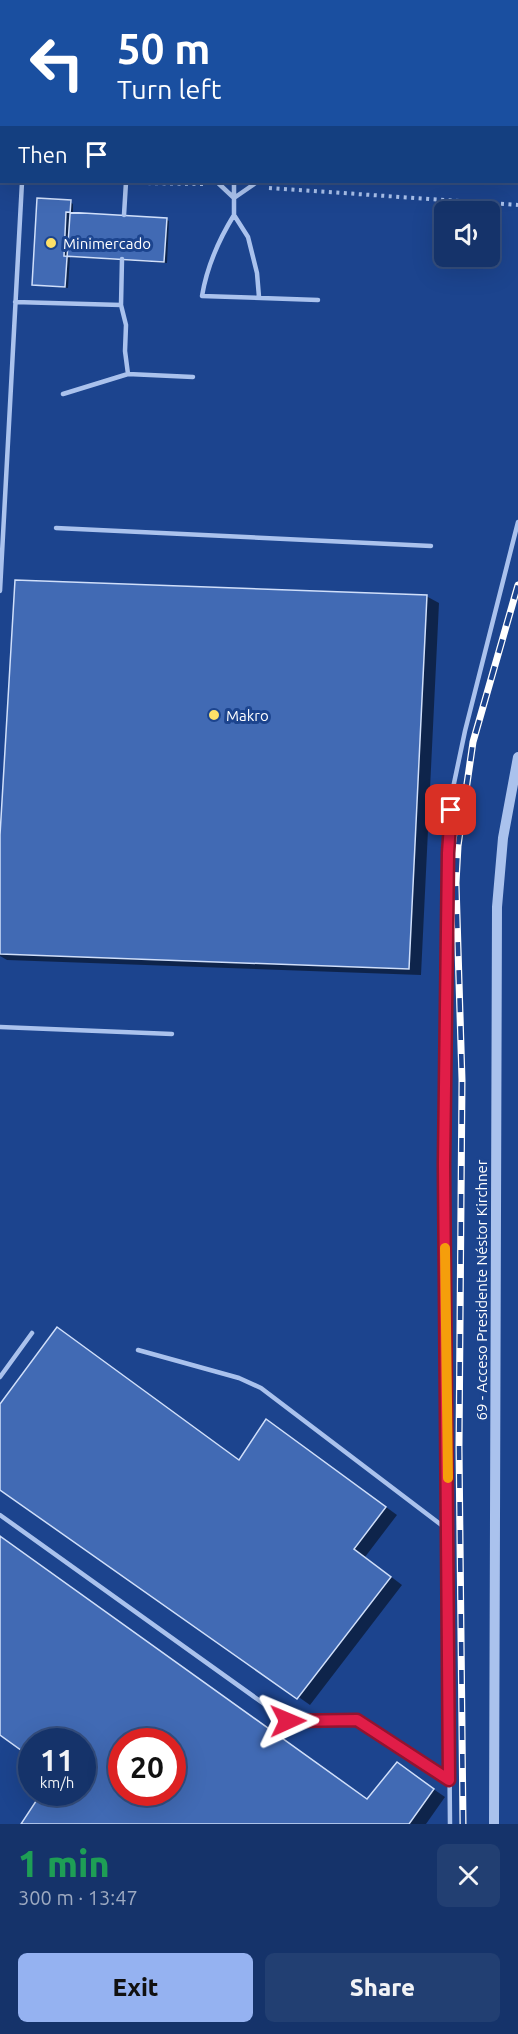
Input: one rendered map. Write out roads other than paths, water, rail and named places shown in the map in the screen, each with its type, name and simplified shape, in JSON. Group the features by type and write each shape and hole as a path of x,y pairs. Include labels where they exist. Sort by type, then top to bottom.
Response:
{"street":[{"name":"69 - Acceso Presidente Néstor Kirchner","path":"494,1824 497,907 503,838 518,757"}],"lane":[{"path":"0,591 22,183"},
{"path":"124,215 126,183"},
{"path":"218,183 234,198"},
{"path":"234,183 234,215 221,237 205,274 202,296 318,300"},
{"path":"234,198 256,183"},
{"path":"234,215 248,237 257,273 259,297"},
{"path":"122,259 121,305 126,325 125,351 128,374"},
{"path":"15,302 121,305"},
{"path":"63,394 128,374 193,377"},
{"path":"450,1824 444,1164 448,853 455,777 518,522"},
{"path":"56,528 431,546"},
{"path":"0,1027 172,1034"},
{"path":"0,1377 32,1333"},
{"path":"138,1350 238,1378 261,1388 448,1530"},
{"path":"0,1515 288,1721 357,1720 449,1780"}],"railway":[{"path":"463,1824 459,1447 462,1080 456,883 458,846 473,742 518,585"}],"place":[{"name":"Minimercado","path":"51,243"},
{"name":"Makro","path":"214,715"}]}
